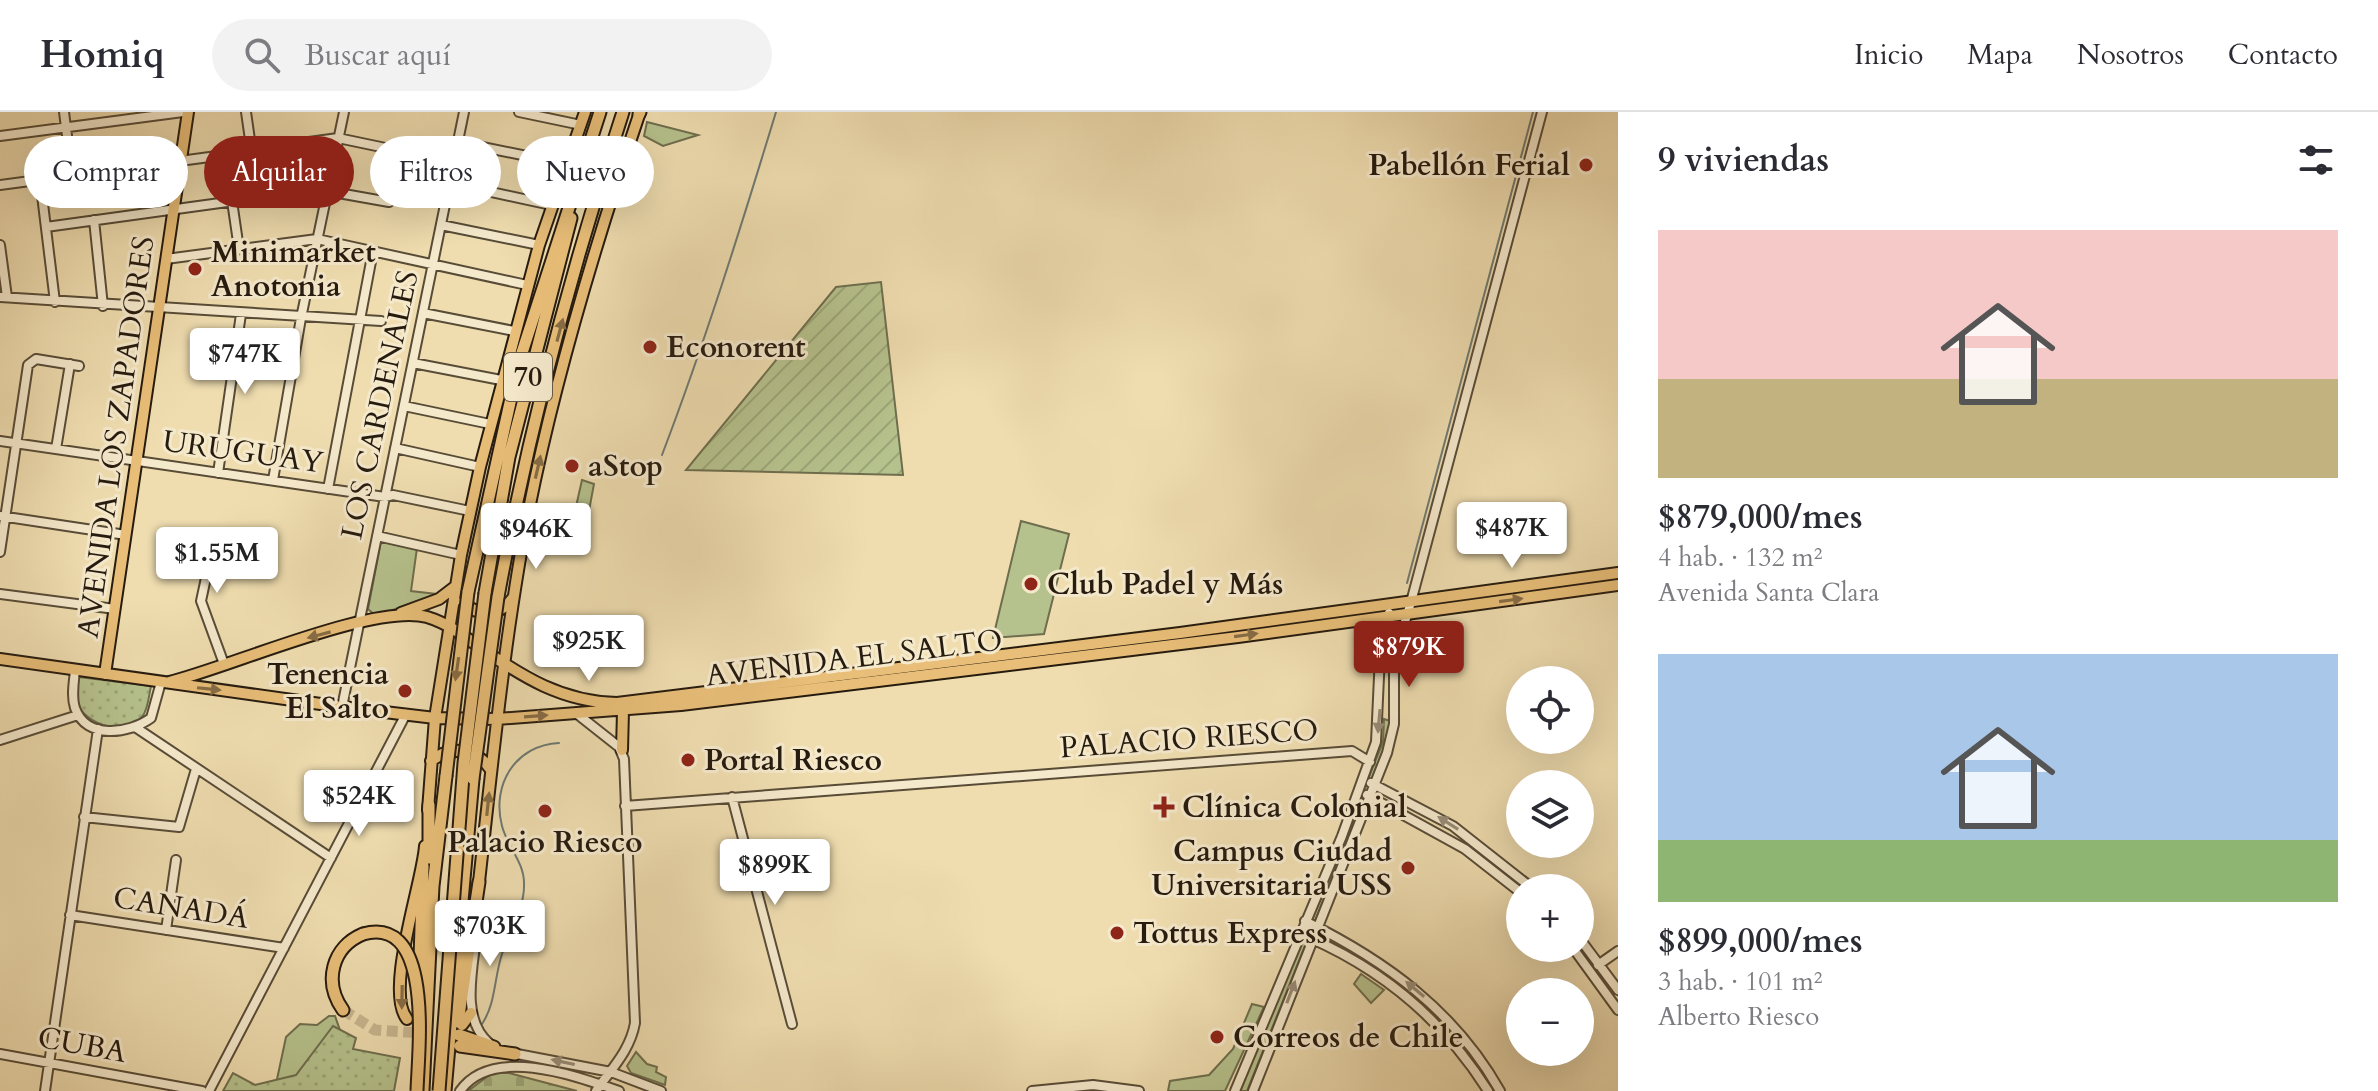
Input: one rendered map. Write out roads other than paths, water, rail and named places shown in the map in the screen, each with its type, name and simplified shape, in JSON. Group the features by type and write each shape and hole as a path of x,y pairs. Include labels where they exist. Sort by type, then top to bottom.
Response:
{"highway":[{"name":"70","path":"592,136 600,112"},
{"name":"70","path":"445,1091 473,779 498,597 541,401 623,112"},
{"path":"420,1091 446,776 468,592 519,362 568,208"},
{"name":"70","path":"439,1091 458,829 485,593 509,457 571,208"},
{"path":"429,805 430,947"},
{"path":"420,1091 423,866"},
{"path":"447,1066 479,882"},
{"path":"343,1010 333,988 335,962 346,943 363,934 382,932 399,940 409,955 419,993"},
{"path":"460,1035 494,1047"},
{"path":"460,1035 514,1060"}],"main road":[{"name":"AVENIDA LOS ZAPADORES","path":"183,136 185,112"},
{"path":"577,136 585,112"},
{"path":"479,882 497,719 532,492 592,257 640,113"},
{"path":"407,1019 401,1007 406,931 423,866 435,718 461,555 501,380 550,208"},
{"name":"AVENIDA LOS ZAPADORES","path":"105,674 173,209"},
{"name":"AVENIDA EL SALTO","path":"0,659 342,707 435,718 497,719 623,711 1390,610 1411,602 1618,573"},
{"name":"AVENIDA EL SALTO","path":"449,626 538,686 593,702 636,701 1390,610 1406,614 1618,585"},
{"path":"456,586 463,603 482,614 504,608 515,594"},
{"path":"395,617 439,599 456,586"},
{"path":"162,682 359,624 395,617 422,616 449,626"},
{"path":"446,647 454,639 471,641"},
{"path":"538,686 576,713"},
{"path":"622,750 623,711"},
{"path":"431,761 446,752 463,750 480,757 491,770"},
{"path":"460,1035 471,1013"}],"street":[{"path":"64,112 67,136"},
{"path":"0,136 185,112"},
{"path":"188,160 250,150 246,112"},
{"path":"338,136 344,112"},
{"name":"LOS CARDENALES","path":"459,136 464,112"},
{"path":"519,112 581,125"},
{"path":"1253,1091 1392,735 1392,666 1542,112"},
{"path":"0,185 24,181"},
{"path":"46,227 204,205"},
{"path":"44,208 55,302"},
{"path":"233,208 239,249"},
{"path":"273,480 323,208"},
{"name":"LOS CARDENALES","path":"342,707 445,208"},
{"path":"94,220 103,306"},
{"path":"441,225 539,245"},
{"path":"166,259 317,239 527,285"},
{"path":"0,245 3,297 159,310 381,321"},
{"path":"328,489 373,251"},
{"path":"423,313 514,331"},
{"path":"218,473 241,314"},
{"path":"0,552 29,363 36,359 75,365 56,449"},
{"path":"413,363 501,380"},
{"path":"404,406 490,424"},
{"name":"URUGUAY","path":"0,441 385,497 393,495 470,511"},
{"path":"395,448 480,467"},
{"path":"3,517 126,535"},
{"path":"377,536 461,555"},
{"path":"224,664 201,601 210,559 217,555 268,562"},
{"path":"0,594 115,609"},
{"path":"1235,1091 1370,762 1379,727 1379,664 1390,610"},
{"path":"75,670 73,698 78,715 98,729 120,731 135,727 154,715 162,682"},
{"path":"576,713 622,750 635,1023 632,1037 598,1087"},
{"path":"209,1091 406,714"},
{"path":"0,740 78,715"},
{"path":"135,727 331,858"},
{"path":"45,1091 98,729"},
{"name":"PALACIO RIESCO","path":"625,806 1352,751 1370,762"},
{"path":"84,817 179,827 196,769"},
{"path":"1363,780 1437,817 1475,841 1515,874"},
{"path":"1359,791 1469,852 1506,881"},
{"path":"732,797 792,1024"},
{"path":"1469,852 1475,848 1475,841"},
{"path":"1479,859 1485,849"},
{"path":"166,930 176,860"},
{"path":"479,882 471,1013 479,1033 514,1060 619,1091"},
{"name":"CANADÁ","path":"70,915 284,948"},
{"path":"1305,921 1379,961 1445,1017 1500,1091"},
{"path":"1301,934 1382,977 1438,1025 1488,1091"},
{"path":"1591,971 1618,951"},
{"path":"1594,956 1618,990"},
{"path":"1584,962 1618,1010"},
{"path":"1438,1025 1445,1017"},
{"path":"1446,1034 1454,1026"},
{"name":"CUBA","path":"0,1054 202,1091"},
{"path":"460,1091 470,1078 514,1060 611,1072 661,1091"},
{"path":"1032,1091 1093,1085 1139,1091"}],"waterway":[{"path":"662,455 722,284 776,112"},
{"path":"1407,583 1533,112"},
{"path":"482,1024 490,1008 502,954 524,892 521,868 502,826 500,796 510,770 519,759 544,745 559,743"}],"tunnel":[{"path":"343,1010 375,1030 450,1035"}],"place":[{"name":"Pabellón Ferial","path":"1586,165"},
{"name":"Minimarket Anotonia","path":"195,269"},
{"name":"Econorent","path":"650,347"},
{"name":"aStop","path":"572,466"},
{"name":"Club Padel y Más","path":"1031,584"},
{"name":"Tenencia El Salto","path":"405,691"},
{"name":"Portal Riesco","path":"688,760"},
{"name":"Clínica Colonial","path":"1164,807"},
{"name":"Palacio Riesco","path":"545,811"},
{"name":"Campus Ciudad Universitaria USS","path":"1408,868"},
{"name":"Tottus Express","path":"1117,933"},
{"name":"Correos de Chile","path":"1217,1037"}]}
